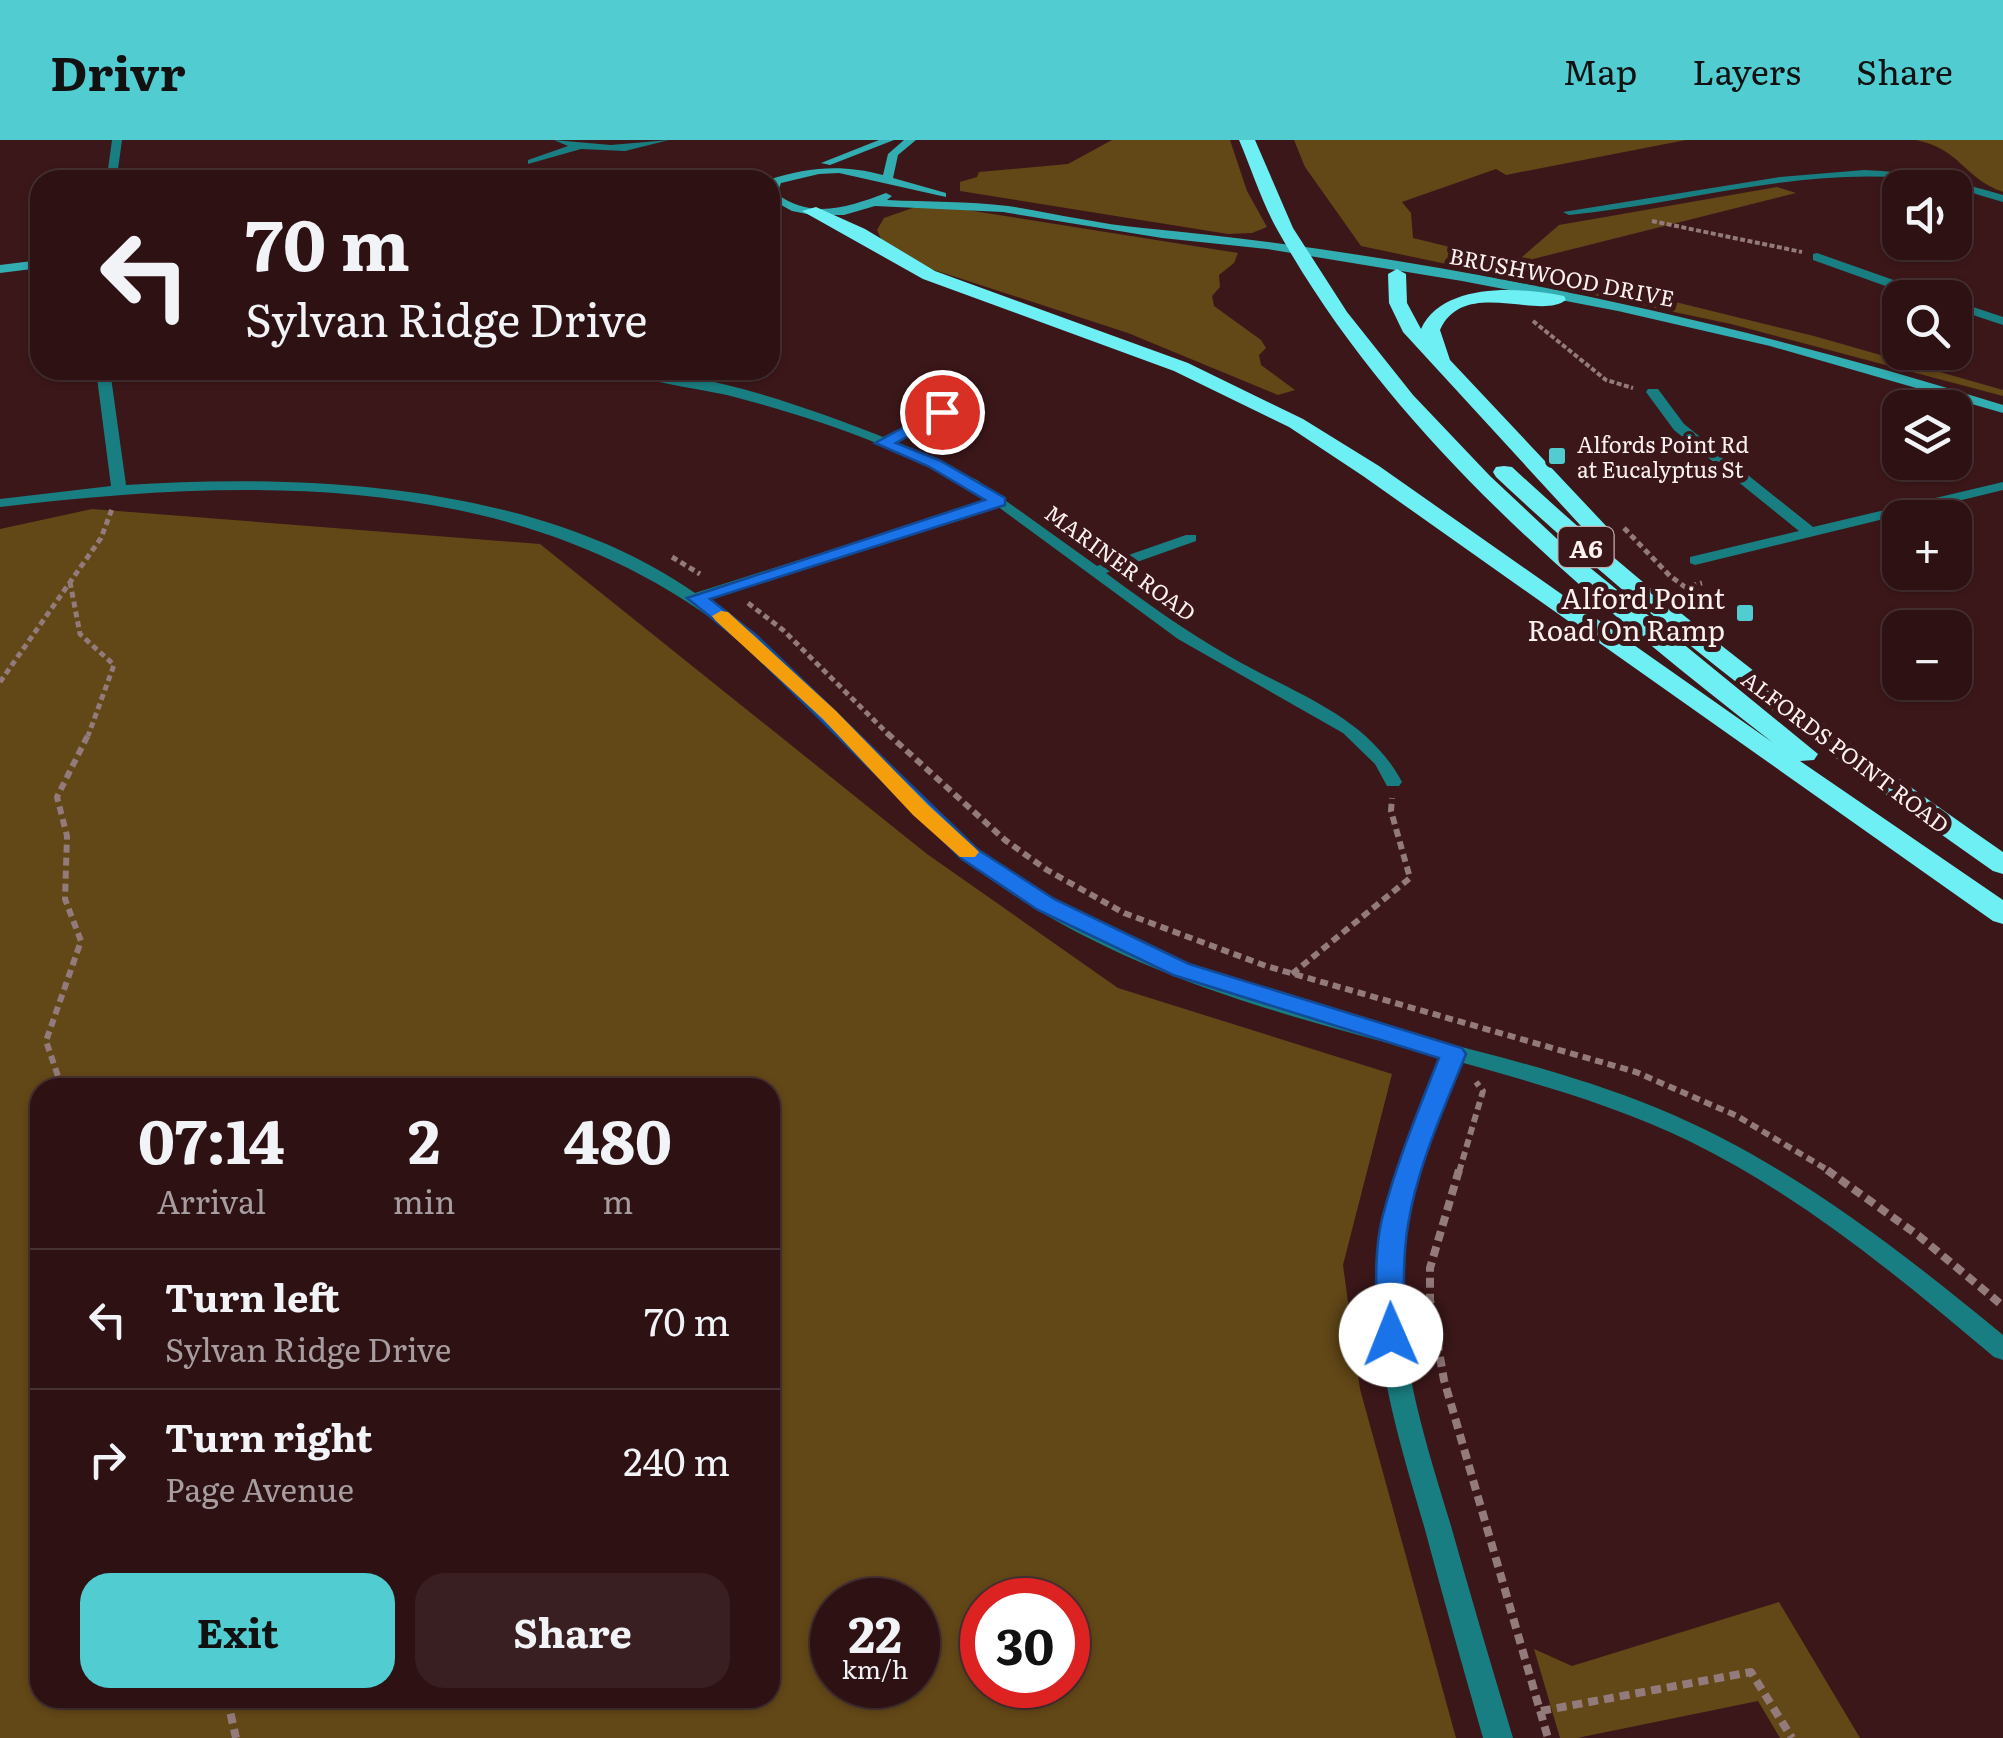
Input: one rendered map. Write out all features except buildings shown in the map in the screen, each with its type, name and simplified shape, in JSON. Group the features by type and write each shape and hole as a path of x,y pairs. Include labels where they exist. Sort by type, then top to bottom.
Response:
{"highway":[{"name":"ALFORDS POINT ROAD","path":"1247,140 1278,214 1334,307 1414,406 1485,482 1598,587 1716,684 1862,796 2003,895"},
{"name":"ALFORDS POINT ROAD","path":"1265,140 1291,204 1336,279 1400,362 1490,458 1611,569 1742,676 2003,865"},
{"path":"801,210 859,233 929,275 1181,367 1296,422 1371,470 1514,575 2003,914"},
{"path":"1381,267 1404,319 1565,500 1682,607 1849,739 2003,848"},
{"path":"1445,362 1430,330 1433,317 1445,308 1487,298 1558,300"}],"street":[{"path":"114,170 116,140"},
{"path":"559,140 576,147"},
{"path":"532,162 576,147 630,147 664,140"},
{"path":"780,180 890,140"},
{"path":"876,203 891,189 887,181 894,154 910,140"},
{"name":"BRUSHWOOD DRIVE","path":"800,172 857,169 887,181 1002,209 1585,298 1875,371 2003,409"},
{"path":"1569,212 1624,208 1796,179 1873,174 1937,180 2003,199"},
{"path":"780,200 801,210"},
{"name":"BRUSHWOOD DRIVE","path":"780,209 846,211 876,203 1002,209"},
{"path":"1817,257 1882,280"},
{"path":"0,269 30,265"},
{"name":"BRUSHWOOD DRIVE","path":"1381,267 1733,334"},
{"path":"1972,311 2003,322"},
{"path":"104,380 119,489"},
{"name":"MARINER ROAD","path":"685,380 934,463 999,501 1217,657 1353,734 1379,756 1393,782"},
{"path":"1652,392 1679,427 1811,533"},
{"path":"882,443 972,397"},
{"path":"0,503 119,489 261,484 428,498 588,542 696,598 750,640 970,854 1046,904 1181,970 1610,1100 1708,1140 1841,1218 2003,1350"},
{"path":"1695,560 1999,490"},
{"path":"696,598 999,501"},
{"path":"1095,572 1191,538"},
{"path":"1454,1054 1419,1142 1395,1221 1390,1261 1391,1335 1398,1387 1412,1441 1498,1738"}],"path":[{"path":"1624,208 1633,218 1817,257"},
{"path":"1532,320 1606,380 1652,392"},
{"path":"0,682 102,538 119,489"},
{"path":"660,552 783,630 965,806 1034,862 1094,898 1154,926 1292,974 1594,1058 1723,1109 1801,1151 1858,1189 2003,1306"},
{"path":"59,1078 46,1041 81,941 65,898 67,836 57,797 90,731 114,665 80,634 70,582"},
{"path":"1292,974 1410,878 1391,812 1393,782"},
{"path":"1454,1054 1484,1091 1430,1268 1435,1338 1548,1738"},
{"path":"1541,1711 1751,1672 1792,1738"},
{"path":"228,1708 236,1738"}],"shaded area":[{"path":"1112,140 1230,140 1247,191 1267,227 1252,233 1228,234 960,191 960,182 977,177 979,172 1068,164"},
{"path":"1294,140 1686,140 1506,175 1496,169 1402,202 1411,213 1413,238 1515,263 1559,225 1777,187 1796,193 1517,263 1814,336 1882,355 1882,364 1731,324 1361,246 1305,167"},
{"path":"1916,140 2003,140 2003,192 1979,179 1972,170 1931,144"},
{"path":"918,206 967,210 1238,253 1234,263 1219,275 1220,287 1212,296 1214,306 1261,340 1266,348 1259,355 1261,365 1295,390 1278,395 1128,333 928,268 881,239 877,230 884,218"},
{"path":"1905,370 1933,370 2003,390 2003,396"},
{"path":"92,509 540,544 927,854 1118,988 1392,1074 1343,1265 1360,1389 1456,1738 0,1738 0,529"},
{"path":"1779,1602 1860,1738 1780,1738 1758,1701 1577,1738 1560,1738 1534,1649 1572,1666"}],"slow traffic":[{"path":"721,616 830,715 921,810 968,852"}],"place":[{"name":"Alfords Point Rd at Eucalyptus St","path":"1557,456"},
{"name":"Alford Point Road On Ramp","path":"1745,613"}],"route":[{"path":"942,412 882,443 934,463 999,501 696,598 750,640 830,715 921,810 1007,881 1070,918 1181,970 1454,1054 1425,1124 1395,1221 1390,1261 1391,1335"}]}
